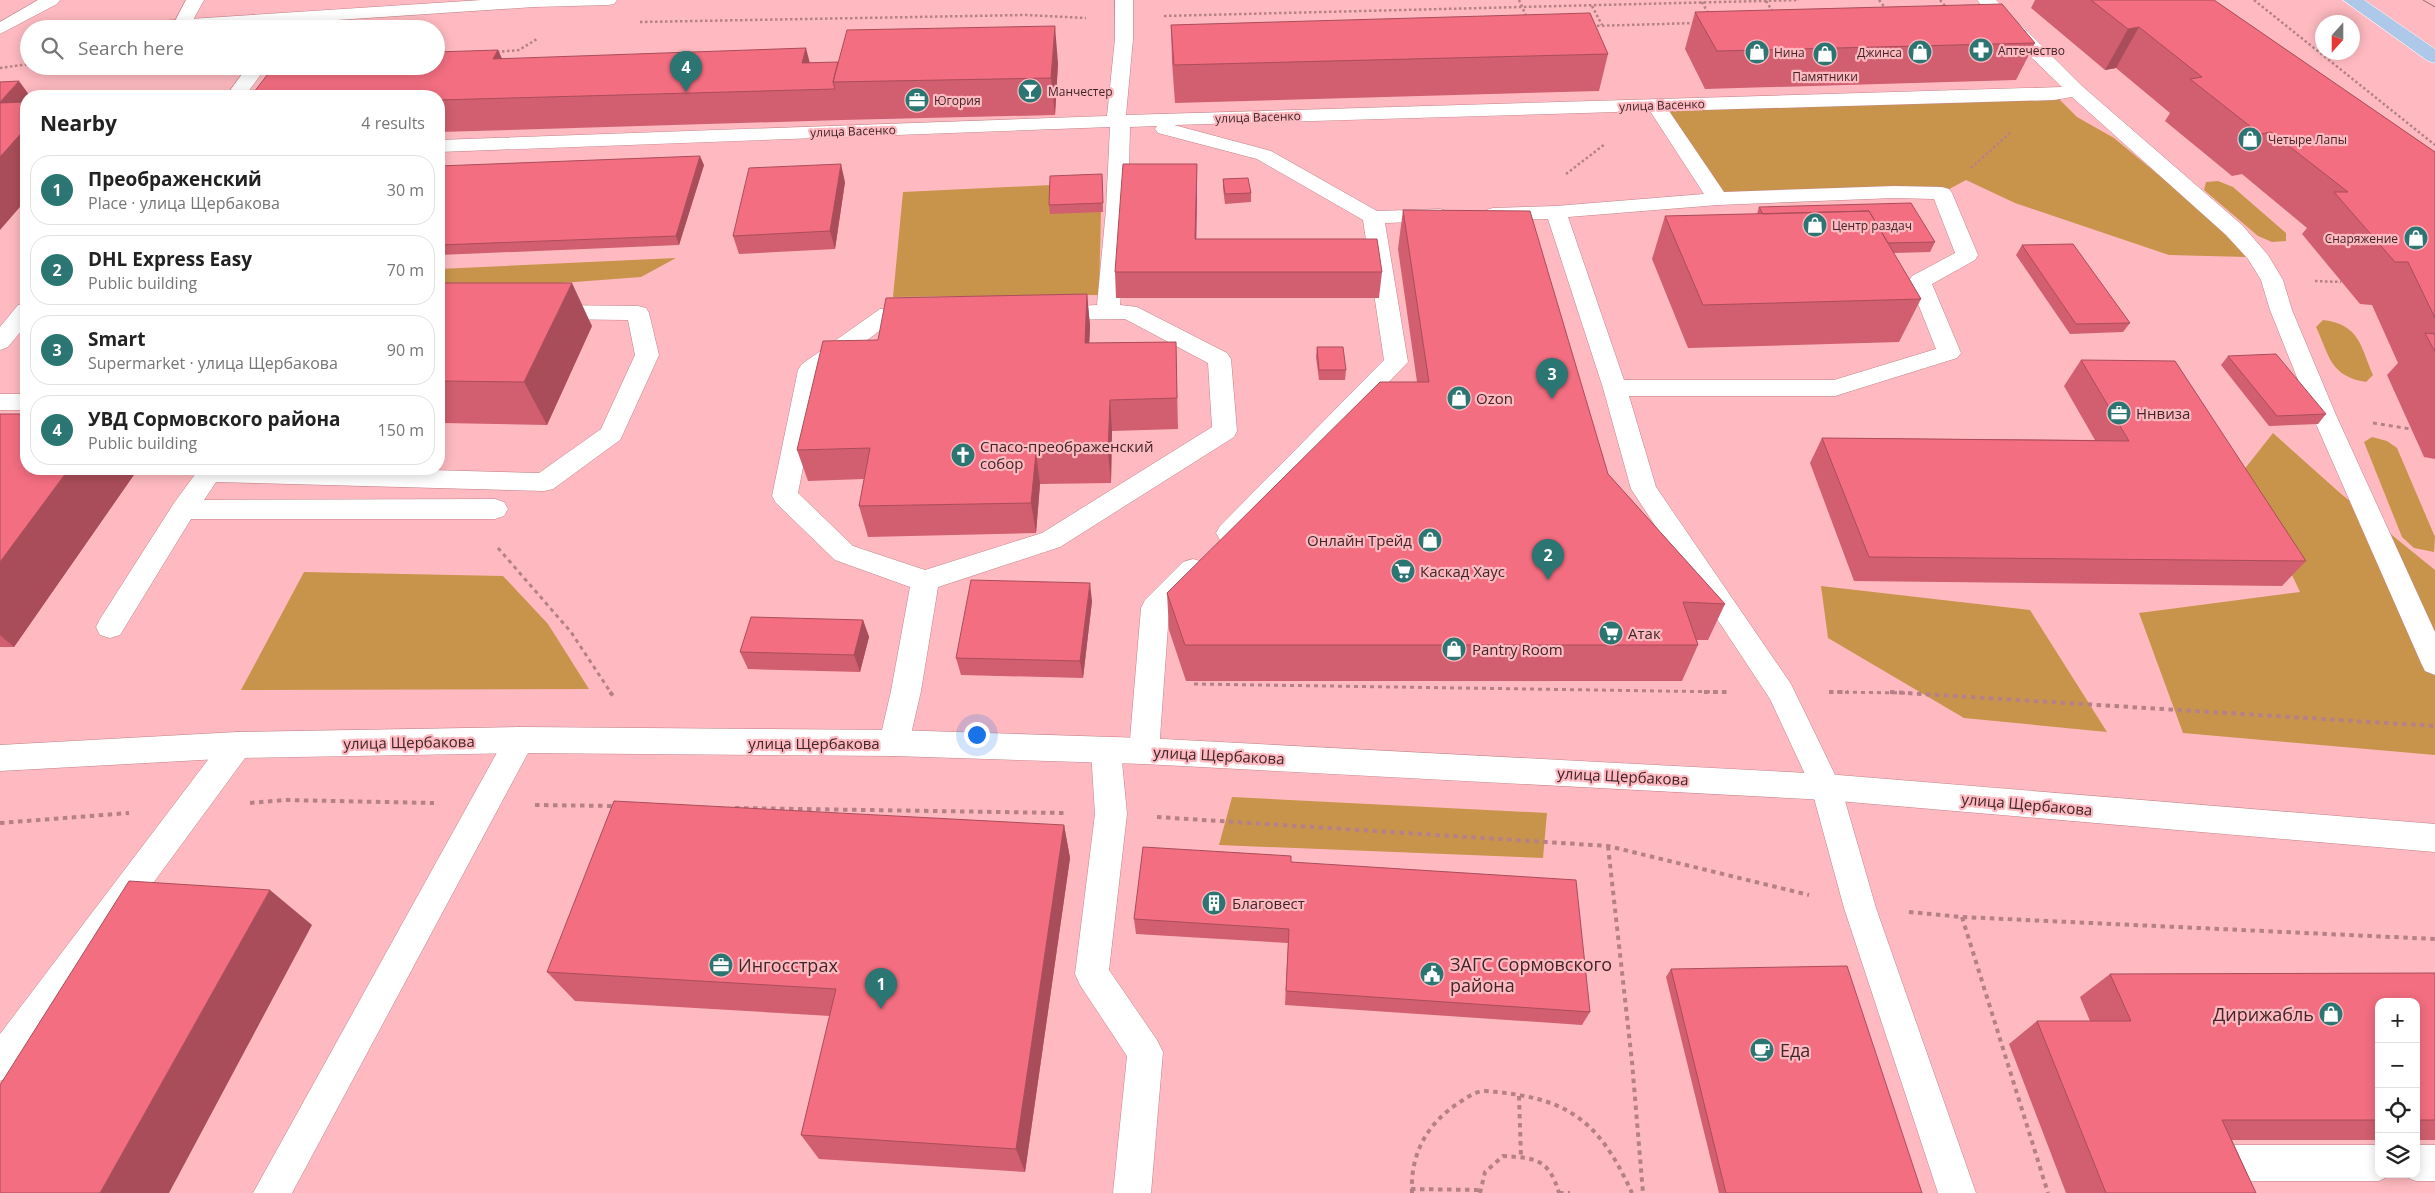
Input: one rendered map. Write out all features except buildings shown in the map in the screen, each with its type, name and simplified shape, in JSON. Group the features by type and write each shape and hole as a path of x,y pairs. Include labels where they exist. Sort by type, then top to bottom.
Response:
{"main road":[{"path":"2352,0 2435,57"}],"street":[{"path":"0,29 50,0"},
{"path":"185,20 195,0"},
{"path":"333,20 534,1 608,0"},
{"path":"1986,0 2025,42 2077,91 2234,230 2257,255 2272,280 2281,310 2324,415 2435,663"},
{"path":"1108,312 1124,121 1124,9"},
{"path":"0,36 20,35"},
{"path":"240,90 251,75"},
{"name":"улица Васенко","path":"445,146 1124,121 2054,94 2077,91"},
{"path":"1656,106 1718,199"},
{"path":"1124,121 1264,155 1373,217 1556,212 1718,199 1894,192 1942,193 1967,255 1920,281 1949,353 1835,388 1615,388"},
{"path":"1556,212 1615,388 1644,489 1781,692 1826,786 1860,908 1957,1193"},
{"path":"1144,751 1155,608 1396,362 1373,217"},
{"path":"332,475 544,482 611,434 647,355 638,313 523,312"},
{"path":"936,313 888,314 810,370 784,496 844,553 925,580 1051,540 1225,431 1219,359 1129,312 1032,313"},
{"path":"0,342 20,317"},
{"path":"0,402 20,402"},
{"path":"110,627 183,510 208,475"},
{"path":"183,510 495,509"},
{"path":"894,743 906,690 925,580"},
{"path":"272,1193 520,740"},
{"name":"улица Щербакова","path":"0,758 237,745 520,740 894,743 1144,751 1826,786 2435,838"},
{"path":"0,1063 237,745"},
{"path":"1106,751 1111,814 1092,974 1145,1052 1132,1193"},
{"path":"2234,1193 2220,1163 2375,1163"},
{"path":"2420,1163 2435,1163"}],"path":[{"path":"1519,0 1528,21"},
{"path":"639,22 1025,15 1074,19 1124,9 1344,11 1799,0"},
{"path":"1880,0 1889,12"},
{"path":"2254,0 2435,144"},
{"path":"1766,1 1774,14"},
{"path":"1702,2 1710,16"},
{"path":"1592,5 1602,25"},
{"path":"1411,10 1413,17"},
{"path":"1344,11 1345,18"},
{"path":"1584,26 1704,23"},
{"path":"496,52 516,52 531,45 538,39"},
{"path":"0,68 20,65"},
{"path":"1942,193 2054,94"},
{"path":"1513,213 1656,106"},
{"path":"2324,282 2342,282"},
{"path":"463,508 572,632 617,702"},
{"path":"1781,692 1880,691 2435,726"},
{"path":"0,823 285,800 624,806"},
{"path":"734,808 1111,814 1608,846 1860,908 1962,917 2435,939"},
{"path":"1608,846 1632,1062 1643,1193"},
{"path":"1962,917 2048,1193"},
{"path":"1570,1193 1559,1193 1553,1173 1538,1161 1521,1157 1502,1156 1484,1172 1480,1191 1411,1191 1413,1160 1425,1132 1445,1110 1481,1090 1555,1103 1591,1127 1622,1169 1632,1193"},
{"path":"1519,1096 1521,1157"}],"shaded area":[{"path":"2054,94 2077,117 2114,138 2218,224 2247,257 2169,255 2015,203 1966,180 1942,193 1718,199 1656,106"},
{"path":"2218,181 2233,187 2286,233 2286,241 2272,242 2258,236 2204,190 2206,182"},
{"path":"1051,185 1101,212 1099,295 893,297 903,192"},
{"path":"676,258 641,277 445,292 445,269"},
{"path":"2323,320 2345,326 2357,338 2373,375 2366,382 2345,375 2333,364 2316,327"},
{"path":"2273,433 2340,493 2435,570 2435,755 2183,733 2139,613 2300,592 2243,471"},
{"path":"2372,437 2387,441 2397,448 2435,537 2434,552 2414,548 2402,537 2364,442"},
{"path":"304,572 503,576 548,624 589,689 241,690"},
{"path":"1821,586 2030,610 2107,732 1964,718 1828,638"},
{"path":"1232,797 1547,813 1543,858 1219,845"}],"tram line":[{"path":"2423,0 2435,7"}],"place":[{"name":"Аптечество","path":"1981,50"},
{"name":"Нина","path":"1757,52"},
{"name":"Джинса","path":"1920,52"},
{"name":"Памятники","path":"1825,54"},
{"name":"Манчестер","path":"1030,91"},
{"name":"УВД Сормовского района","path":"686,92"},
{"name":"Югория","path":"917,100"},
{"name":"Четыре Лапы","path":"2250,139"},
{"name":"Центр раздач","path":"1815,225"},
{"name":"Снаряжение","path":"2416,238"},
{"name":"Ozon","path":"1459,398"},
{"name":"Smart","path":"1552,399"},
{"name":"Ннвиза","path":"2119,413"},
{"name":"Спасо-преображенский собор","path":"963,455"},
{"name":"Онлайн Трейд","path":"1430,540"},
{"name":"Каскад Хаус","path":"1403,571"},
{"name":"DHL Express Easy","path":"1548,580"},
{"name":"Атак","path":"1611,633"},
{"name":"Pantry Room","path":"1454,649"},
{"name":"Благовест","path":"1214,903"},
{"name":"Ингосстрах","path":"721,965"},
{"name":"ЗАГС Сормовского района","path":"1432,974"},
{"name":"Преображенский","path":"881,1009"},
{"name":"Дирижабль","path":"2331,1014"},
{"name":"Еда","path":"1762,1050"}]}
